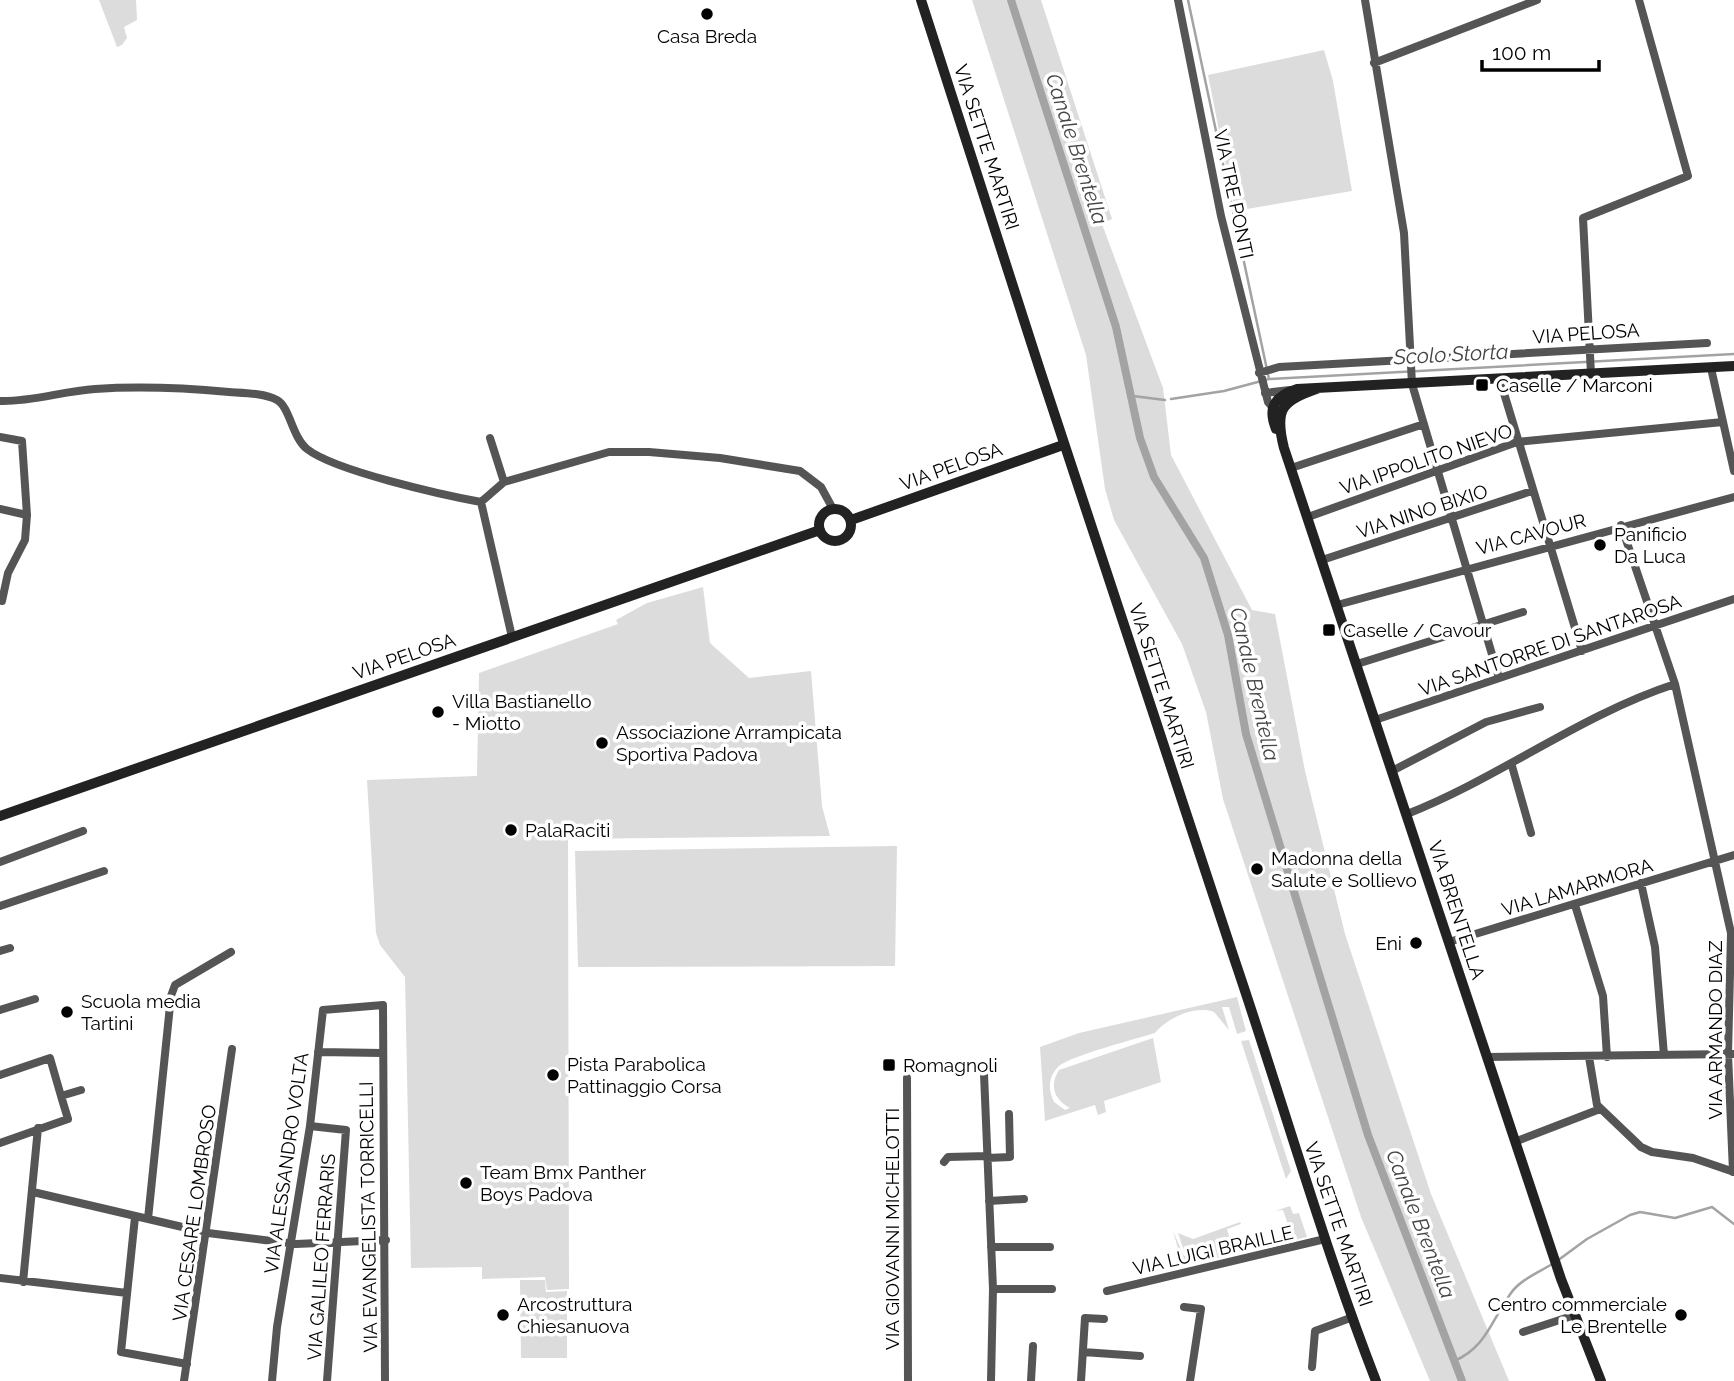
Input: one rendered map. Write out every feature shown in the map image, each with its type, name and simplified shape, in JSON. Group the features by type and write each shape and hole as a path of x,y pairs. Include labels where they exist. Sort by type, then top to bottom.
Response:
{"main road":[{"name":"VIA SETTE MARTIRI","path":"921,0 1063,445 1325,1239 1376,1381"},
{"path":"1284,447 1273,422 1272,407 1278,397 1297,389 1734,366"},
{"path":"1284,447 1279,419 1288,404 1320,388"},
{"name":"VIA PELOSA","path":"0,816 820,530 830,540 841,540 849,533 851,520 1063,445"},
{"name":"VIA BRENTELLA","path":"1284,447 1517,1141 1553,1256 1601,1381"},
{"path":"820,530 821,517 833,509 843,510 851,520"}],"street":[{"name":"VIA TRE PONTI","path":"1178,0 1222,216 1262,380"},
{"path":"1365,0 1404,233 1411,382 1464,569 1499,678"},
{"path":"1374,64 1537,0"},
{"path":"1591,372 1583,218 1688,176 1639,0"},
{"name":"VIA PELOSA","path":"1262,380 1273,369 1707,343"},
{"path":"1711,368 1734,471"},
{"path":"1262,380 1297,389"},
{"path":"1262,380 1279,419"},
{"path":"1500,380 1548,547 1582,651"},
{"path":"0,401 18,401 97,389 208,390 268,397 279,401 299,441 325,459 364,473 481,502"},
{"path":"1272,407 1288,404"},
{"name":"VIA IPPOLITO NIEVO","path":"1308,517 1437,473 1517,442 1723,422"},
{"path":"1291,468 1424,424"},
{"path":"0,437 22,441 27,515 25,540 8,573 2,601"},
{"path":"491,438 505,482"},
{"path":"481,502 505,482 609,452 649,452 720,458 800,471 821,487 833,509"},
{"name":"VIA NINO BIXIO","path":"1322,560 1532,491"},
{"name":"VIA CAVOUR","path":"1337,605 1620,525 1734,497"},
{"path":"481,502 512,637"},
{"path":"0,509 27,515"},
{"name":"VIA ARMANDO DIAZ","path":"1620,525 1675,684 1731,933 1734,1172"},
{"name":"VIA SANTORRE DI SANTAROSA","path":"1376,720 1734,599"},
{"path":"1357,664 1523,612"},
{"path":"1407,814 1446,799 1512,766 1614,709 1675,684"},
{"path":"1392,771 1486,722 1539,707"},
{"path":"1512,766 1531,833"},
{"path":"0,862 83,831"},
{"name":"VIA LAMARMORA","path":"1449,942 1734,855"},
{"path":"0,906 104,871"},
{"path":"1641,883 1655,947 1664,1055"},
{"path":"1575,905 1602,996 1607,1056"},
{"path":"0,951 10,948"},
{"path":"148,1219 171,996 175,985 231,952"},
{"path":"0,1010 35,999"},
{"name":"VIA ALESSANDRO VOLTA","path":"272,1381 310,1125 323,1010 383,1005"},
{"name":"VIA EVANGELISTA TORRICELLI","path":"383,1005 385,1381"},
{"name":"VIA CESARE LOMBROSO","path":"184,1381 208,1233 232,1049"},
{"name":"VIA EVANGELISTA TORRICELLI","path":"318,1052 382,1053"},
{"path":"1487,1057 1731,1054"},
{"path":"1589,1057 1594,1098 1600,1109 1615,1120 1641,1147 1652,1152 1693,1158 1734,1172"},
{"path":"0,1075 50,1058 68,1119 0,1143"},
{"path":"984,1074 993,1289 991,1381"},
{"name":"VIA GIOVANNI MICHELOTTI","path":"907,1078 908,1381"},
{"path":"61,1096 81,1090"},
{"path":"1517,1141 1600,1109"},
{"path":"944,1162 948,1157 1010,1157 1009,1114"},
{"name":"VIA GALILEO FERRARIS","path":"310,1125 346,1130 327,1381"},
{"path":"23,1282 38,1128"},
{"path":"33,1192 208,1233 291,1244 386,1240"},
{"path":"989,1201 1024,1199"},
{"path":"135,1217 121,1352 187,1364"},
{"name":"VIA LUIGI BRAILLE","path":"1107,1292 1325,1239"},
{"path":"991,1247 1050,1247"},
{"path":"0,1278 127,1293"},
{"path":"993,1289 1052,1289"},
{"path":"1184,1307 1201,1309 1190,1381"},
{"path":"1523,1332 1575,1315"},
{"path":"1312,1367 1315,1331 1353,1317"},
{"path":"1081,1381 1085,1318 1104,1319"},
{"path":"1031,1381 1032,1346"},
{"path":"1083,1352 1140,1356"}],"shaded area":[{"path":"99,0 136,0 137,20 124,27 127,38 122,45 117,47"},
{"path":"972,0 1041,0 1112,219 1102,224 1163,388 1171,455 1252,610 1275,614 1305,771 1345,934 1431,1194 1509,1381 1430,1381 1361,1217 1223,799 1206,712 1182,644 1114,520 1105,489 1086,355"},
{"path":"1324,50 1333,81 1352,191 1235,211 1208,75"},
{"path":"703,587 710,643 749,678 811,671 822,806 830,836 568,839 569,1289 547,1290 545,1277 482,1279 482,1267 411,1268 405,977 380,945 376,933 367,780 477,776 479,673 618,624 616,620 647,603"},
{"path":"897,846 895,966 578,967 575,851"},
{"path":"1237,997 1246,1031 1237,1034 1229,1007 1222,1007 1229,1030 1214,1012 1198,1010 1174,1018 1155,1033 1089,1053 1058,1067 1052,1075 1050,1088 1054,1102 1065,1110 1070,1108 1060,1101 1054,1087 1059,1070 1153,1038 1161,1082 1104,1101 1106,1112 1098,1115 1095,1105 1045,1121 1040,1047 1079,1033"},
{"path":"1249,1040 1291,1171 1286,1179 1241,1041"},
{"path":"1290,1206 1293,1214 1299,1213 1307,1237 1290,1241 1288,1235 1291,1233 1283,1210 1275,1211"},
{"path":"1240,1222 1241,1224 1227,1229 1234,1254 1183,1266 1173,1231 1184,1256 1190,1254 1184,1251 1178,1233 1193,1239"},
{"path":"520,1280 545,1280 546,1292 567,1291 567,1358 521,1358"}],"waterway":[{"name":"Canale Brentella","path":"1011,0 1116,327 1140,438 1154,477 1204,558 1228,635 1246,734 1368,1135 1462,1381"},
{"path":"1188,0 1269,379"},
{"name":"Scolo Storta","path":"1171,399 1224,391 1269,379 1734,354"},
{"name":"Scolo Storta","path":"1133,396 1165,400"},
{"path":"1557,1261 1587,1239 1640,1212 1675,1218 1712,1207 1734,1224"},
{"path":"1454,1361 1474,1349 1481,1341 1515,1288 1552,1264"}],"place":[{"name":"Casa Breda","path":"707,14"},
{"name":"Caselle / Marconi","path":"1482,385"},
{"name":"Panificio Da Luca","path":"1600,545"},
{"name":"Caselle / Cavour","path":"1329,630"},
{"name":"Villa Bastianello - Miotto","path":"438,712"},
{"name":"Associazione Arrampicata Sportiva Padova","path":"602,743"},
{"name":"PalaRaciti","path":"511,830"},
{"name":"Madonna della Salute e Sollievo","path":"1257,869"},
{"name":"Eni","path":"1416,943"},
{"name":"Scuola media Tartini","path":"67,1012"},
{"name":"Romagnoli","path":"889,1065"},
{"name":"Pista Parabolica Pattinaggio Corsa","path":"553,1075"},
{"name":"Team Bmx Panther Boys Padova","path":"466,1183"},
{"name":"Arcostruttura Chiesanuova","path":"503,1315"},
{"name":"Centro commerciale Le Brentelle","path":"1681,1315"}]}
